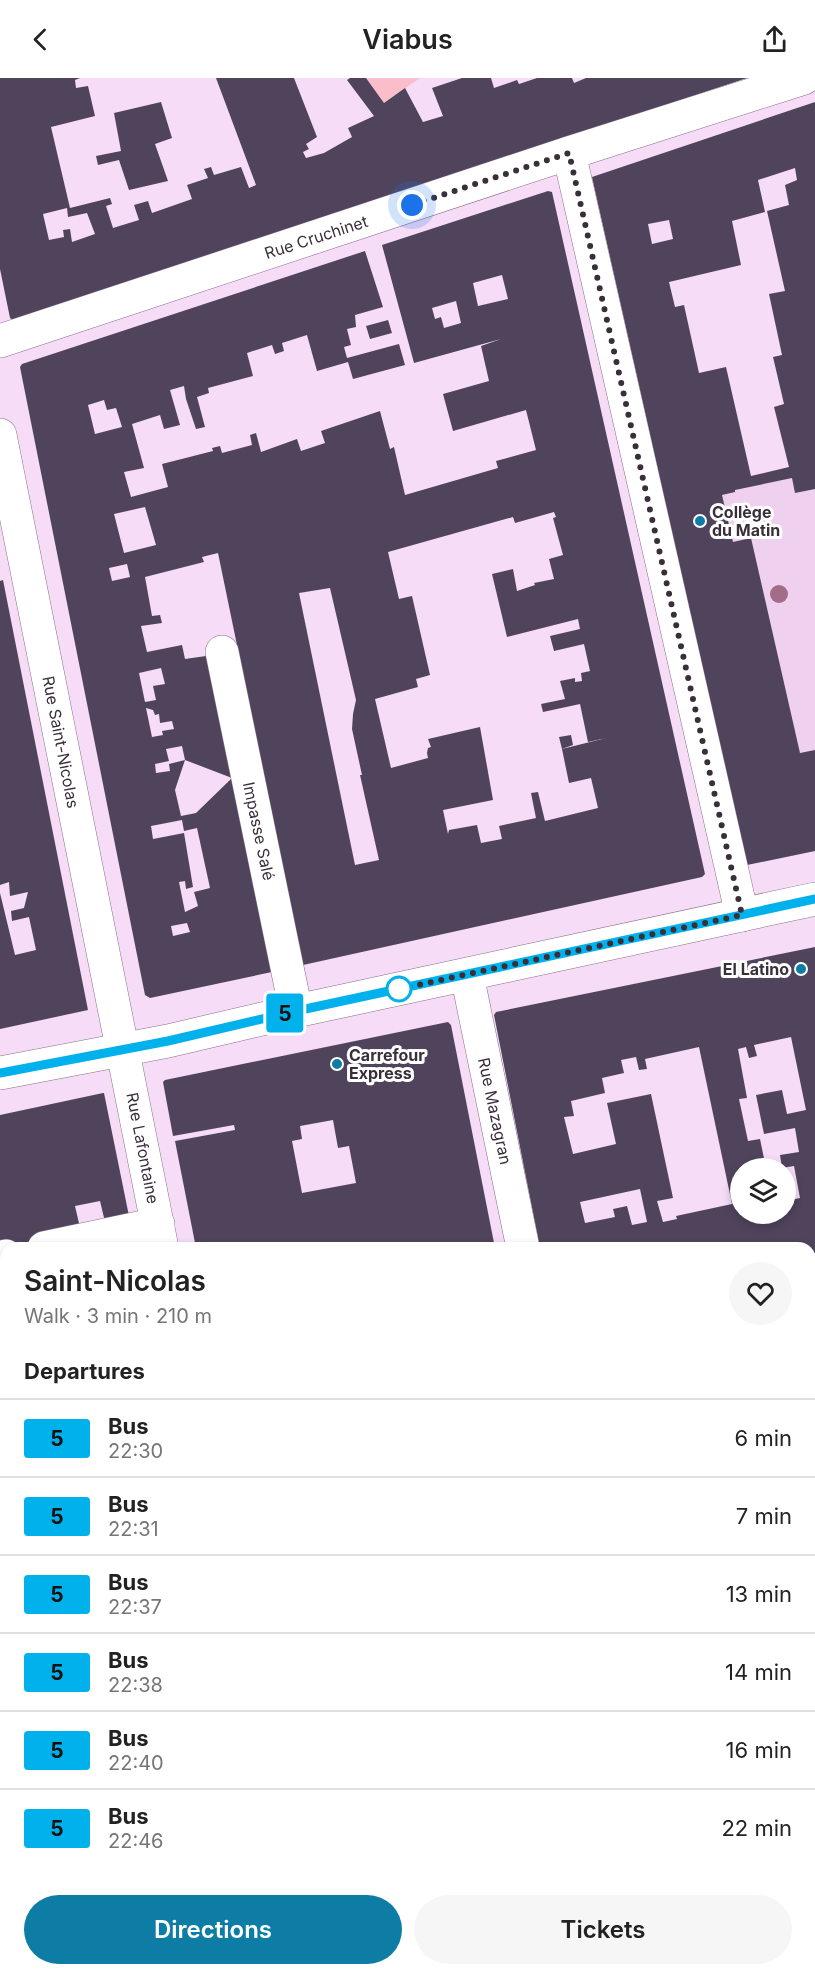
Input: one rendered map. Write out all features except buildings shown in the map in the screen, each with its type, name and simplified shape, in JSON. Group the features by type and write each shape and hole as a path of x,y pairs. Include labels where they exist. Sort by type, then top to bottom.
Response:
{"street":[{"name":"Rue Cruchinet","path":"0,341 804,78"},
{"path":"569,153 742,915"},
{"name":"Rue Saint-Nicolas","path":"0,435 123,1049"},
{"name":"Impasse Salé","path":"222,652 296,1011"},
{"path":"0,1073 168,1041 296,1011 815,899"},
{"name":"Rue Mazagran","path":"467,975 523,1242"},
{"name":"Rue Lafontaine","path":"123,1049 160,1236"},
{"path":"102,1242 160,1236"}],"shaded area":[{"path":"366,78 420,78 384,103"},
{"path":"815,461 815,851 747,865 663,496"}],"bus line":[{"name":"5","path":"0,1073 168,1041 296,1011 815,899"}],"place":[{"name":"Collège du Matin","path":"700,521"},
{"name":"El Latino","path":"801,969"},
{"name":"Carrefour Express","path":"337,1064"}],"route":[{"path":"399,989 742,915 569,153 412,205"}]}
